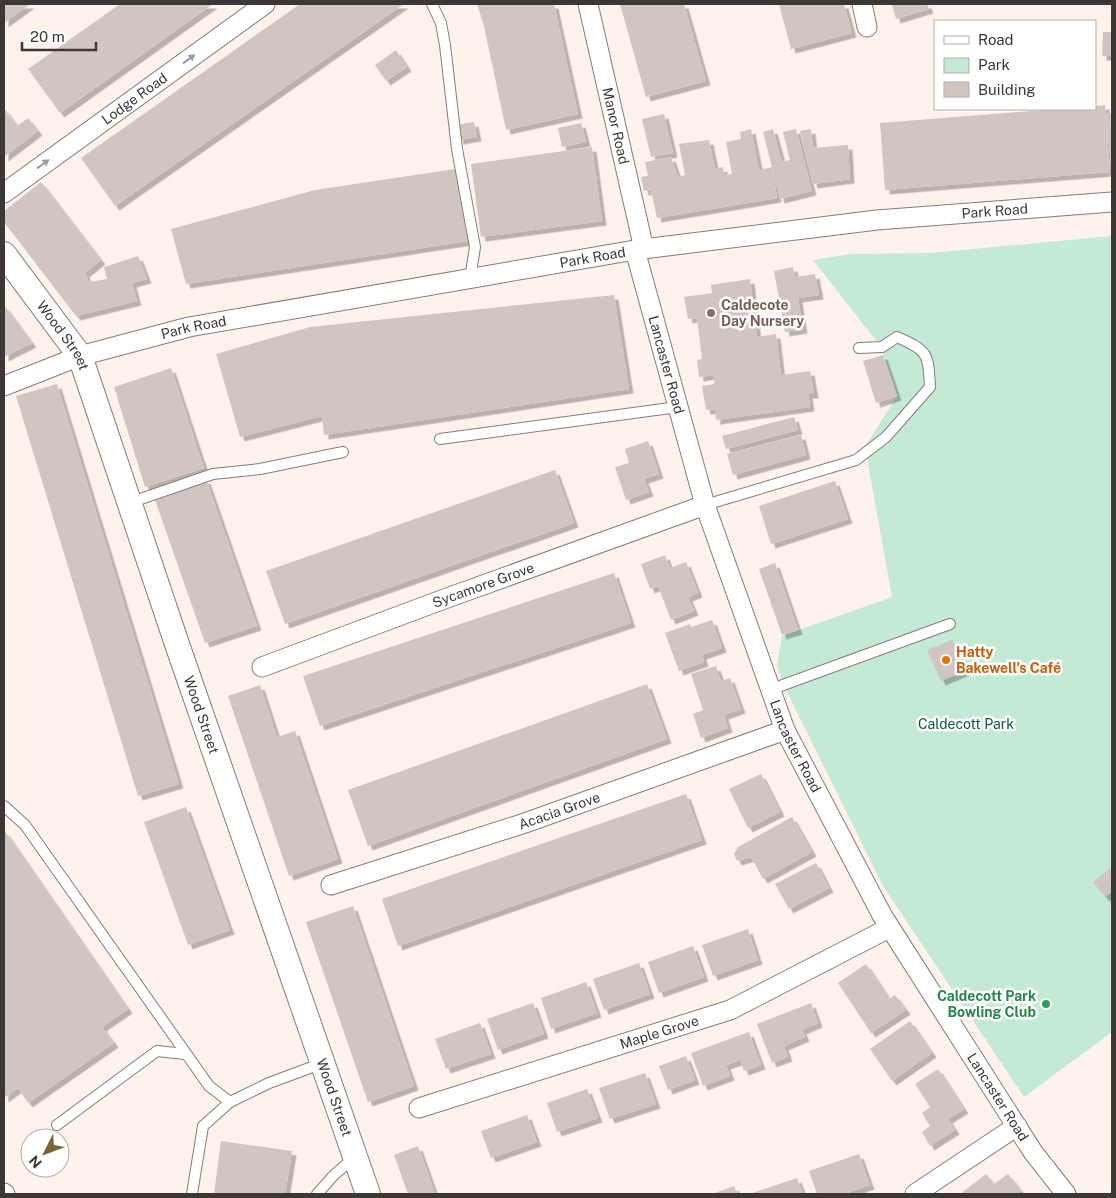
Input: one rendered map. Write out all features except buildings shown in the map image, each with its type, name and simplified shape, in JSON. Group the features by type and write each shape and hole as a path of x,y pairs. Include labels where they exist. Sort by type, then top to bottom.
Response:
{"street":[{"name":"Lodge Road","path":"4,193 265,4"},
{"name":"Manor Road","path":"588,4 640,249"},
{"path":"862,4 867,27"},
{"name":"Park Road","path":"4,386 80,356 189,327 640,249 877,220 1112,202"},
{"name":"Lancaster Road","path":"640,249 678,408 705,504 785,730 890,928 1033,1152 1066,1194"},
{"name":"Wood Street","path":"4,254 80,356 368,1194"},
{"name":"Sycamore Grove","path":"262,667 705,504"},
{"name":"Acacia Grove","path":"331,885 525,823 785,730"},
{"name":"Maple Grove","path":"419,1108 730,1010 890,928"},
{"path":"915,1194 1017,1126"}],"lane":[{"path":"432,4 441,23 446,44 457,149 475,247 470,279"},
{"path":"705,504 856,460 886,437 930,387 928,359 921,349 897,337 882,347 859,348"},
{"path":"440,439 678,408"},
{"path":"129,503 213,474 260,469 344,452"},
{"path":"772,689 950,624"},
{"path":"4,806 25,825 209,1086 230,1102"},
{"path":"57,1125 157,1051 185,1054"},
{"path":"192,1194 203,1126 230,1102 269,1083 322,1062"},
{"path":"317,1194 334,1175 355,1157"}],"green space":[{"name":"Caldecott Park","path":"1112,236 1112,1032 1024,1097 883,886 789,696 777,667 782,636 892,597 865,447 897,396 881,347 813,260 851,254 931,253"}],"place":[{"name":"Caldecote Day Nursery","path":"711,313"},
{"name":"Hatty Bakewell's Café","path":"946,660"},
{"name":"Caldecott Park Bowling Club","path":"1046,1004"}]}
